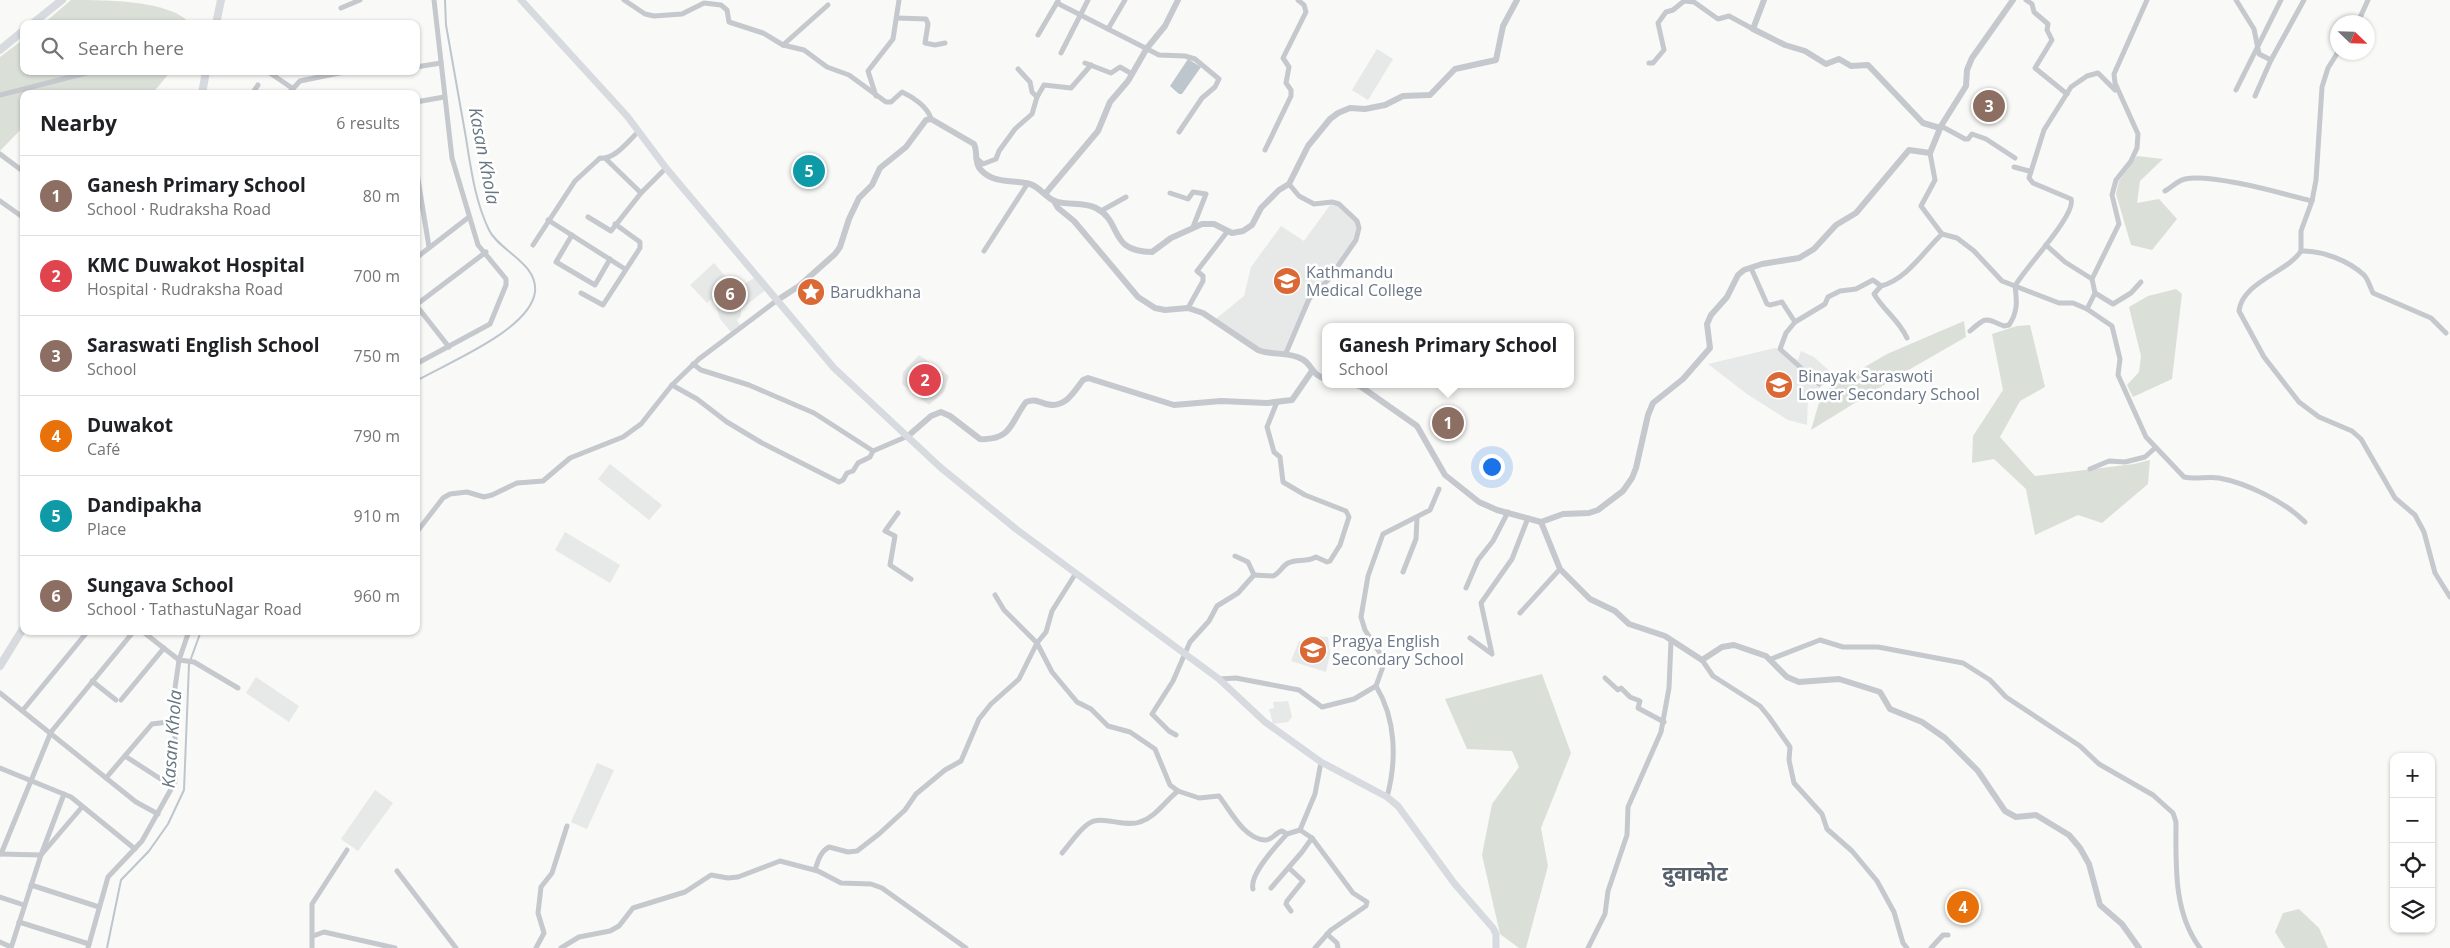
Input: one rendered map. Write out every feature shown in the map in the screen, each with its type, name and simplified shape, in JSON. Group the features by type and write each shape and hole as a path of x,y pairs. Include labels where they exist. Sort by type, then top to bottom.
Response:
{"main road":[{"path":"37,20 62,0"},
{"path":"217,20 221,0"},
{"path":"521,0 639,131 666,168 834,368 940,467 1016,528 1185,656 1219,679 1265,722 1321,762 1387,797 1398,806 1454,883 1493,928 1496,934 1496,948"},
{"path":"0,50 20,33"},
{"path":"203,90 205,75"},
{"path":"0,666 20,634"}],"street":[{"path":"341,8 360,0"},
{"path":"420,362 490,324 503,293 506,279 486,252 478,245 452,158 434,0"},
{"path":"624,0 645,14 654,16 682,14 705,2 725,7 729,22 763,33 783,45 809,53 827,67 849,75 876,96 890,102 902,92 921,105 930,114 931,119 974,144 979,168 991,178 1012,183 1028,183 1054,201 1058,208 1074,220 1138,297 1147,305 1165,310 1188,308 1203,313 1258,350 1265,353 1286,353 1305,360 1312,371 1322,378"},
{"path":"876,96 868,70 893,39 899,0"},
{"path":"1061,53 1088,0"},
{"path":"1108,29 1125,0"},
{"path":"1045,194 1098,131 1110,102 1132,74 1147,48 1166,26 1178,0"},
{"path":"1265,150 1291,96 1291,90 1286,83 1290,67 1283,58 1306,12 1304,5 1298,0"},
{"path":"1054,201 1084,204 1101,212 1108,219 1122,244 1129,248 1148,252 1155,251 1171,238 1193,227 1209,223 1227,232 1243,231 1252,225 1261,208 1279,190 1289,184 1308,146 1324,125 1338,113 1350,108 1365,109 1385,105 1402,96 1430,95 1455,69 1496,60 1503,26 1517,0"},
{"path":"1753,29 1764,0"},
{"path":"2013,0 1972,58 1967,70 1966,86 1940,127 1930,153 1935,180 1921,206 1942,234 1957,238 1992,268 2002,281 2059,303 2074,304 2087,309 2107,321 2116,332 2120,359 2118,375 2146,437 2184,477 2228,480 2277,500 2293,510 2305,522"},
{"path":"2026,0 2032,4 2034,12 2048,24 2047,30 2052,40 2035,68 2067,94"},
{"path":"2087,309 2095,292 2092,279 2119,224 2112,195 2116,180 2131,160 2137,148 2136,129 2118,90 2114,74 2147,0"},
{"path":"2236,0 2254,29 2259,54 2270,60"},
{"path":"2236,90 2281,0"},
{"path":"2255,96 2270,60 2304,0"},
{"path":"2361,15 2368,0"},
{"path":"1038,35 1058,1 1159,55 1190,57 1219,79 1215,87 1202,98 1180,132"},
{"path":"1648,63 1653,63 1664,50 1659,30 1661,17 1684,1 1694,2 1718,19 1729,16 1785,46 1805,51 1826,64 1839,59 1851,66 1868,66 1877,72 1923,123 1940,127 1965,139 1968,139 1972,134 1980,137 2015,158"},
{"path":"783,45 828,5"},
{"path":"897,18 926,19 928,24 926,43 935,45 945,43"},
{"path":"2333,60 2328,68 2322,87 2318,154 2312,201 2301,232 2301,251 2291,261 2261,281 2240,303 2239,311 2264,357 2299,402 2319,417 2352,431 2361,439 2396,498 2415,515 2424,532 2435,573 2450,597"},
{"path":"420,66 441,63"},
{"path":"976,158 983,164 996,159 1015,130 1032,114 1037,96 1044,85 1074,87 1088,64 1111,73 1120,67 1132,74"},
{"path":"1018,69 1030,82 1032,92 1037,96"},
{"path":"1970,331 1986,320 1992,319 2004,326 2009,325 2016,312 2015,286 2072,207 2073,201 2030,182 2030,171 2044,130 2072,86 2087,76 2098,73 2118,90"},
{"path":"0,95 78,75"},
{"path":"274,75 292,88 300,81 329,75"},
{"path":"255,90 258,85"},
{"path":"420,101 444,97"},
{"path":"420,528 443,498 450,494 467,492 484,497 517,483 544,481 570,458 623,437 641,424 672,385 693,364 813,274 835,254 843,240 853,208 872,185 880,168 906,147 922,124 931,119"},
{"path":"606,159 639,131"},
{"path":"1363,388 1417,426 1445,475 1479,502 1541,522 1563,514 1590,513 1598,510 1623,491 1632,478 1648,415 1653,403 1675,387 1706,355 1710,348 1707,336 1711,315 1727,297 1738,275 1751,268 1799,258 1807,254 1836,225 1856,213 1909,150 1930,153"},
{"path":"0,154 20,169"},
{"path":"533,245 574,181 600,158 606,159 641,193"},
{"path":"2014,167 2030,171"},
{"path":"588,217 611,231 641,193 666,168"},
{"path":"2165,191 2183,180 2202,179 2255,187 2312,201"},
{"path":"984,251 1028,183"},
{"path":"1286,353 1309,299 1329,279 1356,240 1359,228 1357,221 1339,204 1332,202 1314,204 1299,196 1289,184"},
{"path":"420,192 429,248"},
{"path":"1170,193 1188,199 1193,192 1206,194 1193,227"},
{"path":"1101,212 1126,196"},
{"path":"0,202 20,215"},
{"path":"420,255 469,217"},
{"path":"548,220 625,269"},
{"path":"581,293 603,305 640,248 640,244 615,224"},
{"path":"1188,308 1203,281 1203,276 1197,271 1227,232"},
{"path":"1907,338 1896,317 1879,302 1874,294 1881,286 1904,273 1942,234"},
{"path":"572,235 556,262 595,285 610,260"},
{"path":"2046,245 2061,258 2092,279"},
{"path":"2301,251 2316,251 2346,263 2365,276 2373,293 2431,318 2446,333"},
{"path":"420,302 486,252"},
{"path":"1751,268 1767,304 1782,302 1795,322"},
{"path":"1819,384 1780,349 1786,333 1795,322 1825,304 1828,297 1840,291 1856,289 1873,280 1881,286"},
{"path":"2095,292 2113,304 2132,293 2141,282"},
{"path":"420,310 449,347"},
{"path":"693,364 701,370 748,384 814,413 832,422 874,451"},
{"path":"672,385 697,399 727,422 762,443 839,482 843,480 847,473 855,469 858,463 870,457 874,451 908,436 931,416 941,412 950,416 980,439 996,438 1008,432 1014,425 1026,402 1036,400 1051,405 1059,404 1074,394 1083,380 1088,378 1174,405 1221,401 1267,404 1287,402 1296,397 1312,371"},
{"path":"1254,575 1273,576 1284,566 1296,560 1306,562 1316,556 1327,562 1330,561 1340,545 1349,517 1346,511 1305,495 1282,482 1280,457 1274,452 1267,428 1277,402"},
{"path":"2090,470 2109,461 2125,462 2145,457 2155,448"},
{"path":"1219,679 1236,678 1298,690 1322,707 1354,699 1376,686 1385,661 1361,621 1367,581 1383,534 1430,510 1439,489"},
{"path":"1466,588 1478,560 1493,542 1508,512"},
{"path":"898,513 885,531 895,536 890,565 911,579"},
{"path":"1403,572 1416,538 1417,518"},
{"path":"1470,638 1492,654 1481,603 1512,559 1528,518"},
{"path":"1541,522 1560,569 1590,599 1615,611 1628,624 1666,636 1702,660 1713,676 1760,706 1790,747 1789,760 1794,782 1822,814 1827,829 1852,851 1877,881 1894,912 1903,943 1907,948"},
{"path":"1235,556 1248,562 1254,575"},
{"path":"1520,614 1560,569"},
{"path":"815,870 819,856 825,849 829,847 848,852 857,851 899,816 916,794 945,770 961,762 979,719 991,704 1020,679 1037,643 1046,632 1052,611 1076,573"},
{"path":"1176,735 1169,731 1152,714 1173,681 1190,642 1209,621 1217,606 1238,593 1254,575"},
{"path":"995,595 1004,610 1037,643 1052,672 1077,702 1091,708 1108,726 1130,732 1155,750 1170,785 1178,791 1199,798 1219,796 1246,832 1264,840 1270,839 1276,832 1282,831 1287,834"},
{"path":"22,710 85,635"},
{"path":"41,855 1,854 51,732 131,635"},
{"path":"147,635 179,660 185,659 194,662 238,688"},
{"path":"19,922 88,946 108,877 135,849 173,787 176,721 175,688 179,660 188,635"},
{"path":"1771,660 1820,640 1843,648 1878,647 1963,663 1990,680 2006,698 2080,746 2099,764 2153,795 2172,813 2176,822 2175,883 2191,936 2200,948"},
{"path":"1588,948 1605,914 1608,891 1627,835 1628,807 1664,722 1669,688 1671,641"},
{"path":"1702,660 1729,645 1766,656 1787,677 1799,682 1839,679 1882,693 1890,710 1922,722 1945,738 1978,771 2005,811 2016,817 2036,815 2062,829 2074,840 2088,864 2100,905 2122,924 2139,948"},
{"path":"92,681 119,700 164,648"},
{"path":"1605,678 1618,690 1621,688 1630,697 1640,701 1638,708 1664,722"},
{"path":"1376,686 1383,698 1392,730 1393,754 1387,797"},
{"path":"0,693 136,802 158,814"},
{"path":"106,778 152,724 176,721"},
{"path":"125,756 173,787"},
{"path":"1300,830 1315,794 1321,762"},
{"path":"0,768 64,794 135,849"},
{"path":"1062,853 1088,824 1097,820 1129,825 1142,822 1154,815 1165,801 1178,791"},
{"path":"0,942 11,948 41,855 64,794"},
{"path":"41,855 82,807"},
{"path":"537,948 544,933 538,913 541,887 552,874 567,826"},
{"path":"1253,889 1252,884 1259,868 1287,834 1300,830"},
{"path":"1300,830 1312,838 1348,888 1367,902 1366,906 1327,934 1315,948"},
{"path":"1271,888 1312,838"},
{"path":"312,948 312,904 347,850"},
{"path":"561,948 579,936 610,931 619,926 633,908 685,892 711,875 728,878 738,877 780,861 815,870 841,883 871,884 882,888 966,948"},
{"path":"1289,868 1303,881 1287,901 1286,904 1291,911"},
{"path":"397,872 456,948"},
{"path":"31,885 99,908"},
{"path":"0,897 24,905"},
{"path":"313,936 324,932 394,948"},
{"path":"1327,934 1337,942 1338,948"},
{"path":"1931,948 1943,935 1948,935"}],"shaded area":[{"path":"71,0 101,0 153,6 168,10 186,20 48,20"},
{"path":"20,42 20,75 168,75 155,90 20,90 20,130 0,151 0,57"},
{"path":"1377,49 1393,59 1368,100 1352,90"},
{"path":"1188,59 1201,67 1182,94 1179,94 1170,86"},
{"path":"1980,95 1995,104 1991,112 1999,116 1996,122 1986,117 1990,109 1975,102"},
{"path":"2137,156 2163,159 2140,181 2137,203 2159,199 2177,219 2152,250 2131,245 2116,194 2119,181"},
{"name":"Kathmandu Medical College","path":"1330,205 1338,206 1354,220 1359,228 1356,240 1329,279 1316,291 1286,353 1268,353 1212,322 1244,296 1251,267 1281,226 1304,241"},
{"path":"714,263 736,289 756,277 767,289 741,309 741,316 737,320 740,325 731,332 720,319 716,306 711,299 707,303 690,285"},
{"path":"2176,289 2182,294 2172,379 2133,397 2127,385 2139,372 2141,356 2129,307 2148,296"},
{"path":"1964,321 1966,337 1811,430 1822,392 1887,354"},
{"path":"2030,325 2045,387 2020,401 2000,437 2035,476 2134,464 2150,460 2148,484 2102,523 2078,515 2035,535 2026,489 1994,459 1972,463 1973,436 2003,390 1992,334 2017,326"},
{"name":"Binayak Saraswoti Lower Secondary School","path":"1775,348 1798,360 1801,351 1814,357 1834,375 1808,398 1807,425 1788,420 1747,394 1708,364"},
{"path":"919,355 949,376 944,392 929,405 902,384 903,372"},
{"path":"1446,410 1456,415 1457,421 1447,437 1435,431"},
{"path":"610,464 662,505 649,520 598,479"},
{"path":"565,532 620,565 610,583 555,550"},
{"name":"Pragya English Secondary School","path":"1314,636 1328,637 1330,654 1326,672 1291,661 1299,641 1312,646"},
{"path":"1542,674 1571,753 1541,828 1548,866 1526,948 1519,948 1500,934 1482,855 1492,804 1519,767 1512,751 1467,749 1445,699"},
{"path":"256,677 299,706 289,722 246,693"},
{"path":"1288,701 1292,717 1288,722 1273,724 1269,709 1274,708 1273,702"},
{"path":"597,763 614,770 587,829 571,822"},
{"path":"375,790 393,803 358,851 341,839"},
{"path":"2299,909 2319,928 2328,948 2285,948 2275,932 2283,913"}],"waterway":[{"name":"Kasan Khola","path":"420,379 466,355 503,332 519,319 530,306 535,292 534,282 530,273 517,258 494,238 480,208 446,25 445,0"},
{"name":"Kasan Khola","path":"107,948 121,880 149,851 168,824 184,790 189,664 200,635"}],"place":[{"name":"Saraswati English School","path":"1989,106"},
{"name":"Dandipakha","path":"809,171"},
{"name":"Kathmandu Medical College","path":"1287,281"},
{"name":"Barudkhana","path":"811,292"},
{"name":"Sungava School","path":"730,294"},
{"name":"KMC Duwakot Hospital","path":"925,380"},
{"name":"Binayak Saraswoti Lower Secondary School","path":"1779,385"},
{"name":"Ganesh Primary School","path":"1448,423"},
{"name":"Pragya English Secondary School","path":"1313,650"},
{"name":"Duwakot","path":"1963,907"}],"district":[{"name":"दुवाकोट","path":"1695,874"}]}
